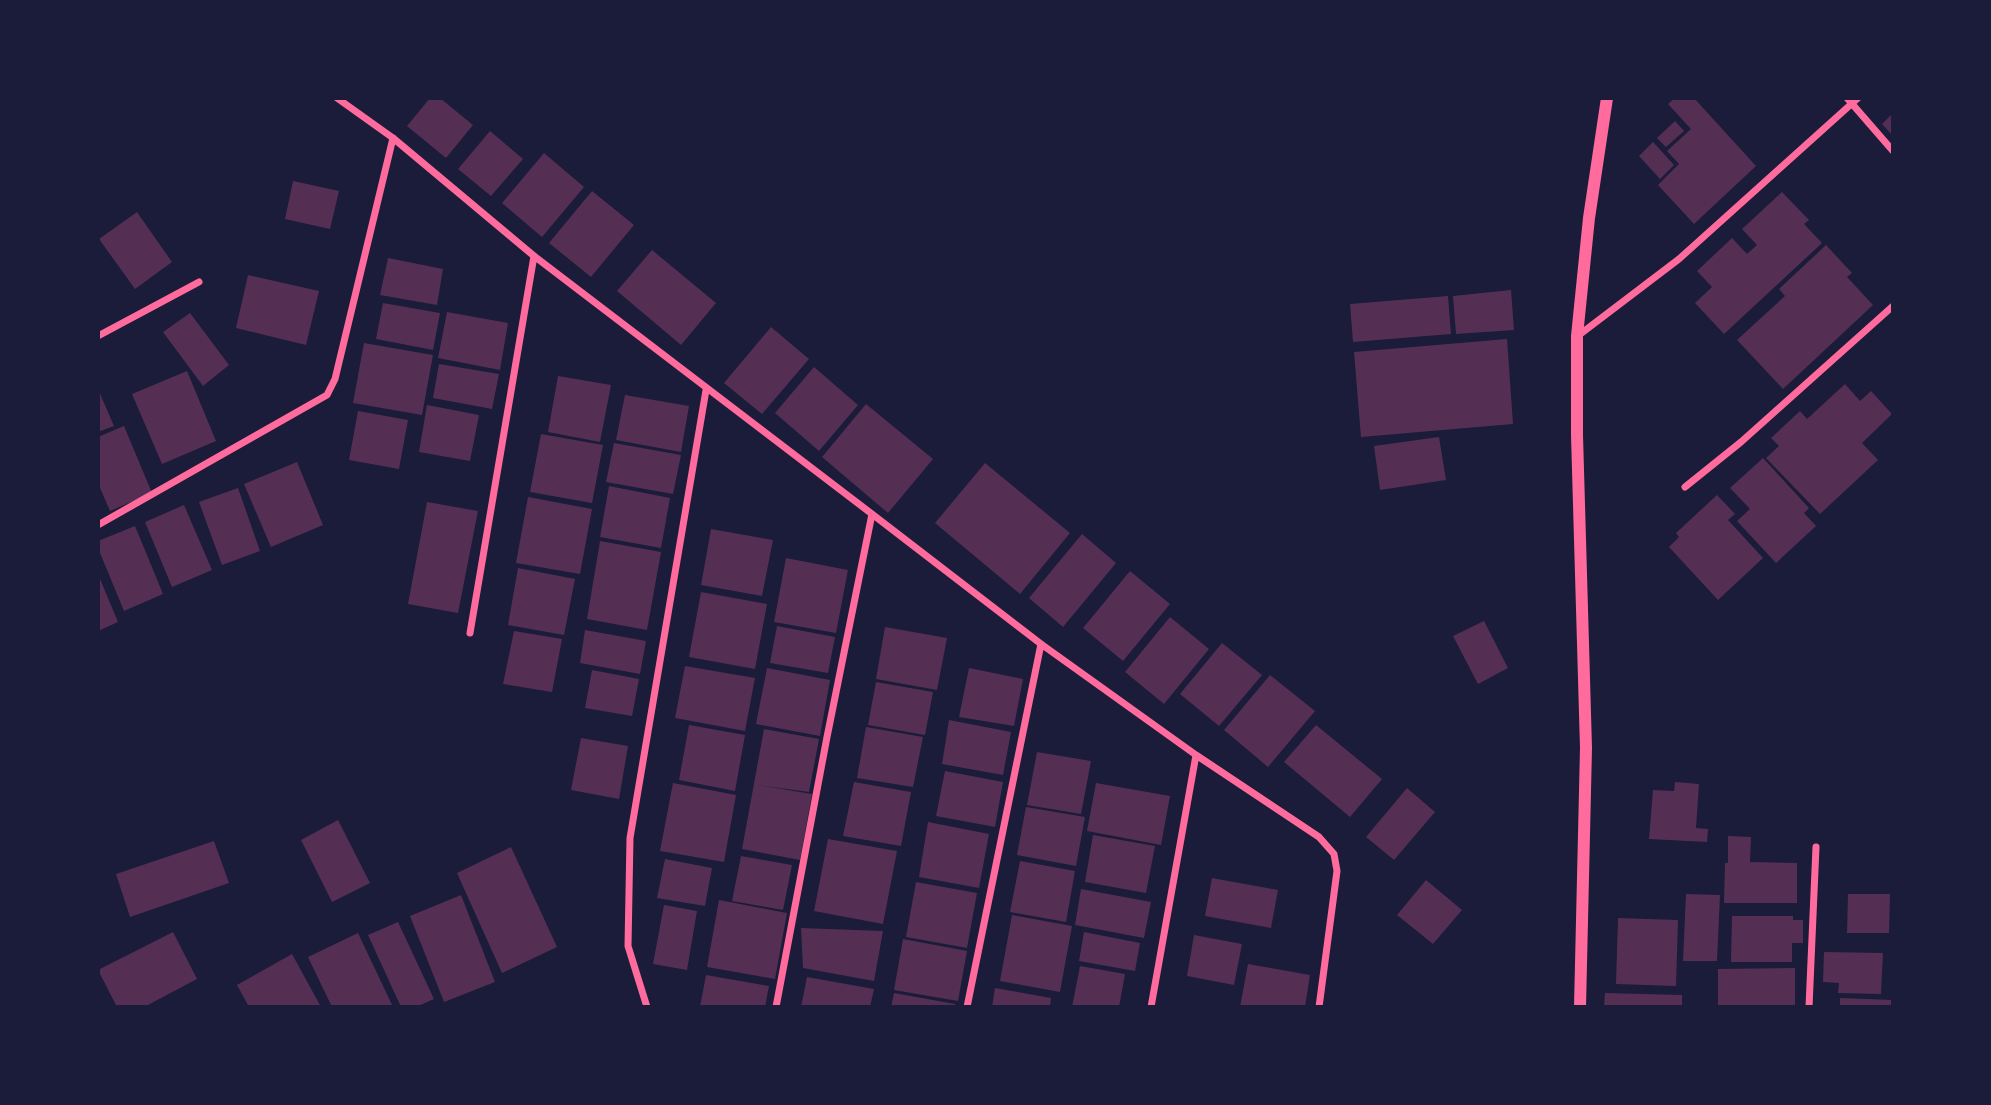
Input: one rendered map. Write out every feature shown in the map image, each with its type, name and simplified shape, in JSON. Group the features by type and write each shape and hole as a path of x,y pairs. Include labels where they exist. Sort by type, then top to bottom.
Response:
{"street":[{"path":"337,98 393,138 534,256 706,390 1041,644 1196,755 1319,837 1334,854 1337,871 1319,1007"},
{"path":"1580,1007 1586,748 1577,435 1577,336 1587,232 1607,98"},
{"path":"1577,336 1679,259 1782,169 1852,100 1893,150"},
{"path":"98,525 327,395 335,379 393,138"},
{"path":"470,634 534,256"},
{"path":"98,336 199,282"},
{"path":"1685,487 1741,442 1893,306"},
{"path":"647,1007 628,946 630,838 706,390"},
{"path":"776,1007 872,514"},
{"path":"967,1007 1041,644"},
{"path":"1151,1007 1196,755"},
{"path":"1809,1007 1816,847"}],"building":[{"path":"430,98 440,98 473,125 446,158 407,126"},
{"path":"1675,98 1694,98 1756,166 1694,224 1658,185 1679,164 1667,151 1691,129 1668,104"},
{"path":"1893,113 1893,136 1882,124"},
{"path":"1675,121 1684,131 1666,147 1657,138"},
{"path":"490,131 523,159 491,196 458,169"},
{"path":"1653,142 1674,165 1660,179 1639,156"},
{"path":"544,153 584,187 542,237 502,203"},
{"path":"293,181 339,191 330,229 285,219"},
{"path":"592,191 634,225 591,277 549,243"},
{"path":"1782,192 1809,220 1804,224 1822,243 1724,334 1695,303 1712,287 1697,271 1732,238 1747,254 1757,245 1742,229"},
{"path":"137,212 172,262 135,289 99,239"},
{"path":"1826,245 1852,273 1847,277 1873,305 1783,389 1737,340 1785,296 1779,289"},
{"path":"652,250 716,303 681,345 617,291"},
{"path":"388,258 443,269 437,305 380,295"},
{"path":"248,275 319,291 306,345 236,328"},
{"path":"1511,290 1514,330 1456,334 1453,296"},
{"path":"1448,296 1451,334 1353,342 1350,304"},
{"path":"383,303 440,313 433,350 376,339"},
{"path":"447,312 508,323 500,370 438,358"},
{"path":"190,313 229,365 203,386 163,332"},
{"path":"771,327 809,359 762,414 724,383"},
{"path":"1507,339 1513,424 1361,437 1354,352"},
{"path":"364,343 433,355 422,415 353,403"},
{"path":"439,364 499,374 492,409 433,398"},
{"path":"814,367 858,405 819,451 775,413"},
{"path":"187,371 216,441 162,464 132,394"},
{"path":"558,376 611,385 600,442 548,432"},
{"path":"1845,384 1860,401 1871,391 1892,414 1862,443 1878,460 1820,514 1766,458 1779,446 1771,438 1800,411 1807,419"},
{"path":"98,389 114,426 98,432"},
{"path":"625,395 689,406 681,452 616,440"},
{"path":"866,404 933,459 888,513 822,457"},
{"path":"427,405 479,415 470,461 419,452"},
{"path":"358,411 408,420 399,469 349,460"},
{"path":"124,426 152,493 110,511 98,483 98,437"},
{"path":"541,434 603,445 592,503 530,492"},
{"path":"1439,437 1446,480 1380,490 1374,446"},
{"path":"614,443 681,455 673,494 606,482"},
{"path":"1763,458 1809,508 1804,513 1816,526 1776,563 1737,521 1750,509 1730,488"},
{"path":"297,462 323,525 271,547 244,484"},
{"path":"985,463 1070,533 1020,594 935,523"},
{"path":"609,486 670,498 661,548 600,537"},
{"path":"238,488 260,551 222,565 199,502"},
{"path":"1717,495 1735,514 1728,520 1763,558 1718,600 1669,547 1679,537 1676,533"},
{"path":"528,497 592,509 580,574 516,563"},
{"path":"427,502 478,511 458,613 408,604"},
{"path":"184,505 212,570 172,587 145,522"},
{"path":"135,526 163,594 124,611 98,548 98,541"},
{"path":"711,529 773,540 762,596 701,585"},
{"path":"1082,534 1116,563 1063,627 1029,598"},
{"path":"600,541 661,552 647,630 587,619"},
{"path":"786,558 848,570 836,633 774,622"},
{"path":"518,568 575,579 564,635 508,625"},
{"path":"1130,571 1170,604 1123,661 1083,628"},
{"path":"98,574 118,622 98,631"},
{"path":"701,592 767,604 755,669 689,657"},
{"path":"1170,617 1209,649 1164,704 1125,672"},
{"path":"1484,621 1508,668 1478,684 1453,636"},
{"path":"777,626 835,637 828,673 770,663"},
{"path":"885,627 947,638 937,690 876,679"},
{"path":"585,630 646,641 640,674 580,663"},
{"path":"514,631 562,639 552,692 503,684"},
{"path":"1222,643 1262,675 1219,726 1180,694"},
{"path":"685,666 755,678 745,731 675,718"},
{"path":"767,668 830,680 820,736 756,724"},
{"path":"969,668 1023,679 1014,726 959,717"},
{"path":"592,670 639,679 632,716 585,708"},
{"path":"1270,675 1315,711 1268,767 1224,730"},
{"path":"876,682 933,692 925,735 868,725"},
{"path":"949,720 1011,732 1003,775 942,764"},
{"path":"689,725 745,735 735,791 679,780"},
{"path":"1316,725 1382,779 1350,817 1284,762"},
{"path":"866,727 923,737 913,787 857,778"},
{"path":"764,729 819,739 809,792 758,785 812,794 800,860 742,849"},
{"path":"581,738 628,746 619,799 571,790"},
{"path":"1037,752 1091,761 1081,814 1027,805"},
{"path":"945,771 1003,782 995,827 936,816"},
{"path":"854,782 911,792 901,846 843,836"},
{"path":"1675,782 1699,784 1696,828 1708,829 1707,842 1649,839 1653,790 1674,791"},
{"path":"673,783 736,795 724,862 660,851"},
{"path":"1096,783 1170,796 1161,845 1087,831"},
{"path":"1407,788 1435,812 1394,860 1366,837"},
{"path":"1026,807 1085,817 1076,866 1017,855"},
{"path":"338,820 370,883 332,902 301,840"},
{"path":"928,822 989,834 979,888 919,877"},
{"path":"1093,835 1155,846 1146,893 1085,882"},
{"path":"1728,836 1751,837 1750,862 1797,863 1797,903 1724,903"},
{"path":"828,839 897,851 883,924 814,911"},
{"path":"214,841 229,883 130,917 116,874"},
{"path":"511,847 557,947 502,973 457,873"},
{"path":"741,856 792,865 783,910 732,901"},
{"path":"665,859 712,868 705,906 657,898"},
{"path":"1020,861 1075,871 1066,922 1010,912"},
{"path":"1212,878 1278,890 1271,928 1205,916"},
{"path":"1426,880 1462,910 1433,944 1397,915"},
{"path":"916,882 977,893 967,948 906,937"},
{"path":"1081,889 1151,902 1144,938 1075,925"},
{"path":"1686,894 1720,895 1717,961 1683,961"},
{"path":"1848,894 1890,894 1889,933 1847,933"},
{"path":"461,895 495,982 444,1002 410,916"},
{"path":"719,900 787,913 775,979 707,967"},
{"path":"664,905 697,911 687,970 653,964"},
{"path":"1012,915 1072,926 1060,992 1000,981"},
{"path":"1732,916 1793,916 1793,920 1803,920 1803,943 1792,943 1792,962 1731,962"},
{"path":"1618,918 1678,920 1676,986 1616,984"},
{"path":"398,922 434,999 416,1007 401,1007 368,935"},
{"path":"801,928 883,931 874,981 803,968"},
{"path":"173,932 197,979 144,1007 117,1007 98,970"},
{"path":"1084,932 1140,943 1135,971 1079,961"},
{"path":"358,933 393,1007 332,1007 308,957"},
{"path":"1194,935 1242,944 1234,985 1187,976"},
{"path":"903,939 967,951 958,1001 894,990"},
{"path":"1824,952 1883,953 1881,994 1838,993 1839,983 1823,982"},
{"path":"292,954 321,1007 249,1007 237,985"},
{"path":"1248,964 1310,975 1305,1007 1240,1007"},
{"path":"1080,966 1125,974 1119,1007 1072,1007"},
{"path":"1795,968 1795,1007 1718,1007 1718,969"},
{"path":"706,975 769,986 765,1007 700,1007"},
{"path":"807,977 874,989 870,1007 801,1007"},
{"path":"995,988 1051,998 1050,1007 992,1007"},
{"path":"894,993 955,1004 955,1007 891,1007"},
{"path":"1605,993 1682,995 1682,1007 1604,1007"},
{"path":"1840,998 1893,1000 1893,1007 1840,1007"}]}
